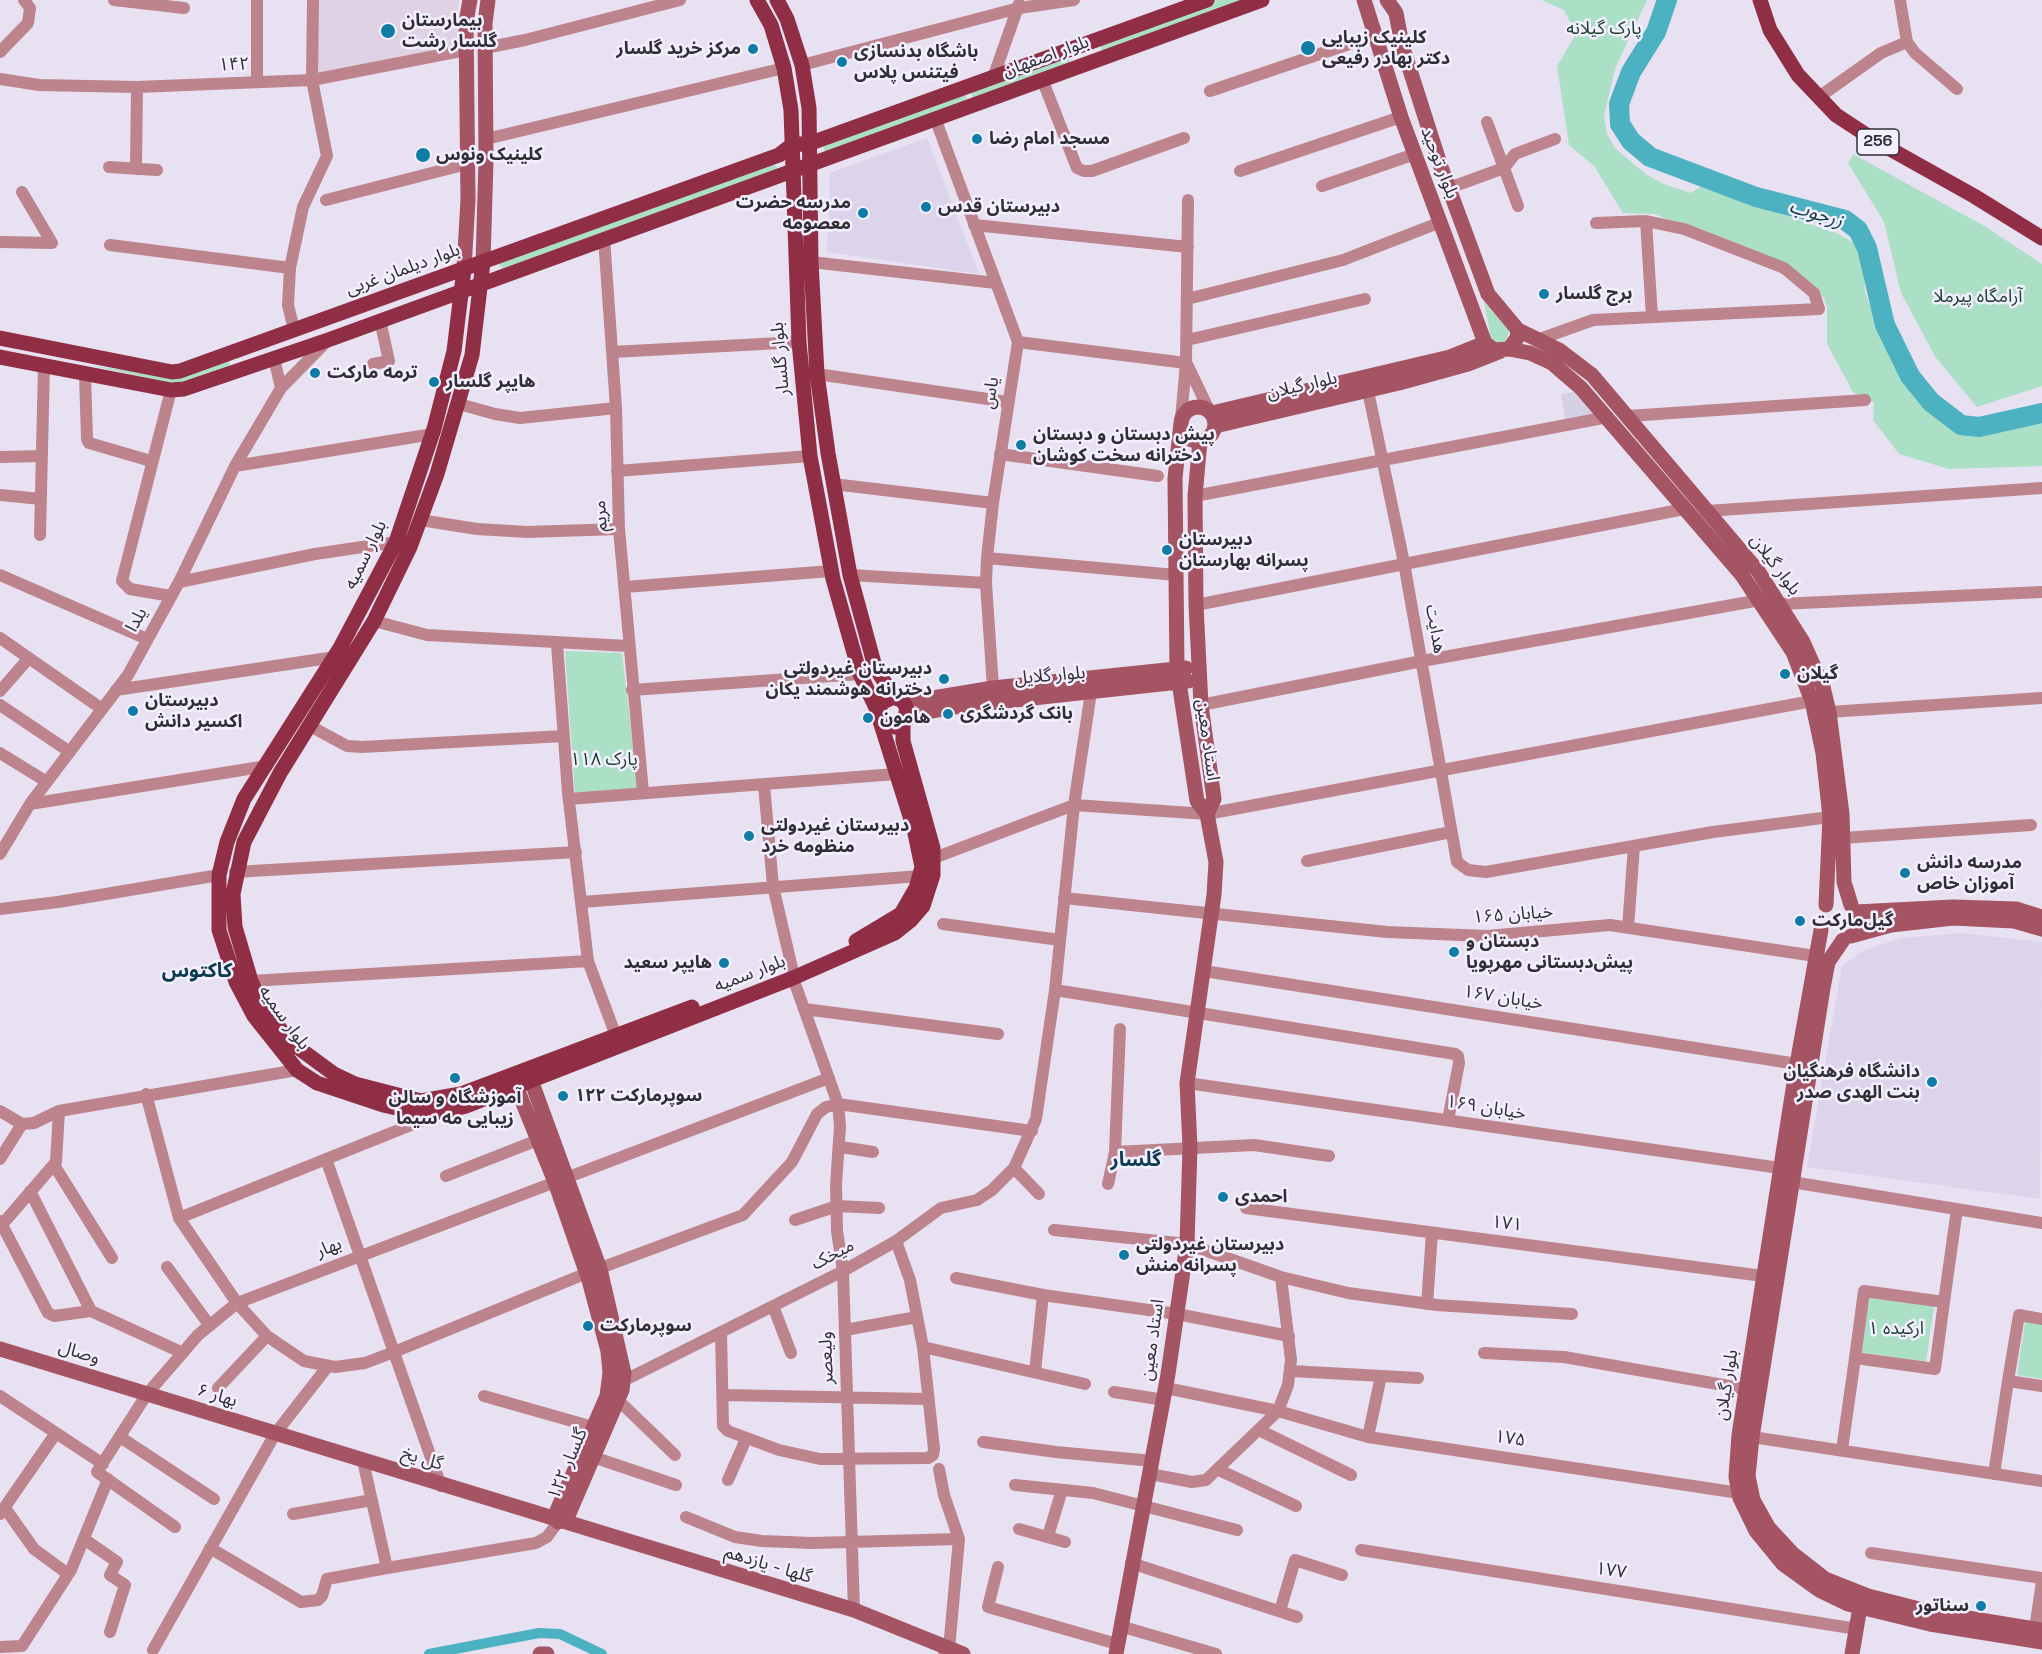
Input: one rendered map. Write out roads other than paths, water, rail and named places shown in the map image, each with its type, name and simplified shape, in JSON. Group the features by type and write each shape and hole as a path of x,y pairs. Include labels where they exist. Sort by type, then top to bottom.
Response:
{"main road":[{"name":"بلوار سمیه","path":"470,0 466,22 468,140 462,289 454,351 412,518 396,542 310,726 273,770 244,799 227,842 219,875 219,930 233,974 254,1016 297,1070 317,1083 383,1105 418,1113 443,1112 514,1081 675,1018 866,947 895,933 910,921 923,906 930,888 933,858 927,825 906,755 904,721"},
{"name":"بلوار سمیه","path":"488,0 485,48 486,139 482,282 472,355 459,404 412,518 374,621 342,660 273,770 242,846 232,894 235,927 251,981 265,1010 289,1041 334,1074 355,1084 421,1101 514,1081"},
{"name":"بلوار گلسار","path":"757,0 771,26 784,68 791,110 799,342 810,456 831,571 860,674 879,716"},
{"name":"بلوار گلسار","path":"777,0 787,19 802,65 809,108 810,262 817,374 833,484 850,575 875,667 896,698"},
{"name":"بلوار اصفهان","path":"811,144 1207,0"},
{"name":"بلوار اصفهان","path":"811,163 1262,0"},
{"path":"1367,7 1370,7 1376,0"},
{"name":"256","path":"1760,0 1770,30 1798,75 1836,115 1874,140 1974,196 2042,238"},
{"name":"بلوار توحید","path":"1394,5 1402,45 1449,188 1488,294 1518,330"},
{"name":"بلوار توحید","path":"1367,7 1401,117 1484,340"},
{"path":"1082,45 1077,50 1077,57 1082,62 1089,62"},
{"path":"466,50 485,48"},
{"path":"468,140 486,139"},
{"name":"بلوار دیلمان غربی","path":"0,338 172,372 189,368 779,155 792,145 811,144"},
{"path":"0,357 171,390 184,389 328,340 811,163"},
{"path":"321,321 328,340"},
{"path":"1484,340 1494,350 1505,350 1517,339 1518,330"},
{"name":"بلوار گیلان","path":"1518,330 1559,350 1593,375 1758,571 1780,604 1818,676 1829,712 1837,760 1844,882 1853,909"},
{"name":"بلوار گیلان","path":"1212,417 1450,357 1484,340"},
{"name":"بلوار گیلان","path":"1212,417 1368,391 1468,364 1505,350 1552,363 1581,388 1608,417 1760,600 1792,652 1812,701 1823,753 1830,817 1826,905"},
{"path":"1178,675 1175,478 1181,421 1193,408 1212,417 1207,438 1200,441 1189,438 1181,421"},
{"path":"1199,674 1195,496 1200,441"},
{"name":"بلوار گلایل","path":"896,698 933,698 993,688 1199,674"},
{"name":"استاد معین","path":"1199,674 1214,799 1207,814"},
{"name":"بلوار گلایل","path":"904,721 944,708 1091,692 1178,675"},
{"name":"استاد معین","path":"1117,1649 1131,1563 1165,1394 1187,1244 1190,1147 1187,1083 1212,914 1216,862 1207,814 1197,801 1178,675"},
{"path":"896,698 906,705 904,721 889,727 879,716 884,700 896,698"},
{"name":"بلوار سمیه","path":"792,973 893,921 910,901 921,876 920,851 879,716"},
{"path":"2042,917 2016,909 1953,907 1853,909 1834,902 1826,905 1818,921 1826,936 1847,938 1891,925 1953,918 2014,921 2042,929"},
{"path":"1847,938 1857,929 1853,909"},
{"name":"بلوار گیلان","path":"1821,930 1780,1168 1739,1435 1736,1477 1739,1493 1756,1531 1783,1564 1819,1590 1860,1607 1930,1624 2038,1635"},
{"name":"بلوار گیلان","path":"1847,938 1828,962 1752,1437 1748,1476 1753,1500 1768,1527 1792,1554 1825,1579 1868,1596 2038,1635"},
{"name":"بلوار سمیه","path":"529,1075 616,1036 675,1018"},
{"name":"گلسار ۱۲۲","path":"529,1075 561,1180 594,1271 622,1357 623,1381 618,1400 599,1429 565,1486 556,1513 558,1522 567,1518 593,1457 599,1429 607,1396 610,1373 608,1352 594,1271"},
{"name":"گلسار ۱۲۲","path":"514,1081 538,1140 561,1180"},
{"name":"وصال","path":"0,1349 147,1394"},
{"name":"بهار ۶","path":"147,1394 275,1434"},
{"name":"گل یخ","path":"275,1434 558,1522"},
{"name":"گلها - یازدهم","path":"558,1522 854,1610 952,1652"},
{"path":"1852,1654 1860,1607"},
{"path":"540,1654 547,1654"}],"street":[{"path":"114,0 184,8"},
{"path":"256,0 257,82"},
{"path":"294,330 288,305 290,268 303,207 327,156 312,80 313,0"},
{"path":"485,48 680,0"},
{"path":"802,65 1019,4 1074,0"},
{"path":"1900,0 1907,42 1915,53 1957,89"},
{"path":"0,52 28,23 27,4"},
{"path":"993,78 1019,4"},
{"path":"1210,91 1376,35"},
{"path":"1819,97 1881,53 1907,42"},
{"name":"۱۴۲","path":"0,79 39,85 137,87 312,80 466,50"},
{"path":"486,139 784,68"},
{"path":"1042,79 1077,168 1084,171 1092,171 1184,138"},
{"path":"136,169 137,87"},
{"path":"1240,171 1401,117"},
{"name":"یاس","path":"934,118 1018,342 1000,454 987,558 986,582 993,688"},
{"path":"1487,122 1518,206"},
{"path":"1449,188 1504,168 1515,154 1555,139"},
{"path":"1322,186 1415,154"},
{"path":"326,200 467,164"},
{"path":"110,167 157,170"},
{"path":"0,242 52,243 22,192"},
{"path":"1181,421 1187,340 1188,200"},
{"path":"1646,221 1652,317"},
{"path":"1537,340 1593,320 1819,309 1814,293 1784,268 1684,229 1646,221 1596,223"},
{"path":"1187,299 1343,260 1441,222"},
{"path":"974,225 1188,247"},
{"name":"مریم","path":"604,238 616,408 619,529 643,792"},
{"path":"110,245 290,268"},
{"path":"810,262 996,283"},
{"path":"1187,340 1365,298"},
{"path":"373,364 389,361 380,320"},
{"name":"یلدا","path":"2,847 30,804 116,690 147,639 179,582 235,466 281,388 328,340"},
{"path":"612,352 799,342"},
{"path":"1018,342 1186,363"},
{"path":"274,358 281,388"},
{"path":"1186,363 1212,417"},
{"path":"40,535 44,366"},
{"path":"85,374 87,439 89,442 151,461"},
{"path":"817,374 1008,402"},
{"path":"171,390 122,581 130,589 171,596"},
{"name":"هدایت","path":"1368,391 1404,563 1457,862 1468,870 1486,872 1634,846"},
{"path":"1628,416 1865,400"},
{"path":"459,404 520,418 616,408"},
{"path":"1195,496 1383,458 1608,417"},
{"path":"235,466 433,434"},
{"path":"1000,454 1158,476"},
{"path":"0,457 42,456"},
{"path":"617,471 810,456"},
{"path":"833,484 993,503"},
{"path":"1707,511 2042,488"},
{"path":"0,495 41,499"},
{"path":"1196,605 1684,509"},
{"path":"412,518 477,529 527,532 619,529"},
{"path":"179,582 315,554 396,542"},
{"path":"987,558 1176,575"},
{"path":"625,586 831,571"},
{"path":"0,575 147,639"},
{"path":"850,575 986,582"},
{"path":"1780,604 2042,592"},
{"path":"1201,705 1422,661 1760,600"},
{"path":"374,621 428,635 557,644 628,646"},
{"path":"0,638 102,709"},
{"path":"557,644 569,799 588,961 616,1036"},
{"path":"0,692 29,658"},
{"path":"116,690 342,660"},
{"path":"632,690 860,674"},
{"name":"میخک","path":"623,1381 843,1271 896,1240 941,1208 976,1200 992,1190 1014,1168 1032,1131 1055,990 1074,805 1091,692"},
{"path":"1829,712 2042,698"},
{"path":"933,858 1074,805 1207,814 1812,701"},
{"path":"0,705 70,752"},
{"path":"310,726 347,746 362,747 564,736"},
{"path":"0,753 47,782"},
{"path":"30,804 273,770"},
{"path":"569,799 896,774"},
{"name":"ولیعصر","path":"764,785 772,886 792,973 838,1104 841,1147 837,1206 843,1271 854,1610"},
{"path":"1628,928 1634,846 1713,832 1830,817"},
{"path":"1843,838 2031,825"},
{"path":"1307,861 1451,832"},
{"path":"235,872 576,852"},
{"path":"0,909 58,902 219,875"},
{"path":"582,902 921,876"},
{"name":"خیابان ۱۶۵","path":"1064,898 1386,932 1487,936 1610,925 1815,956"},
{"path":"943,924 1060,940"},
{"path":"251,981 588,961"},
{"name":"خیابان ۱۶۷","path":"1204,971 1797,1064"},
{"path":"1055,990 1196,1011 1458,1056 1448,1120"},
{"path":"804,1009 998,1034"},
{"path":"1108,1184 1115,1152 1120,1029"},
{"path":"0,1111 22,1124 34,1123 59,1111 146,1094 297,1070"},
{"name":"بهار","path":"0,1647 22,1646 68,1574 84,1539 103,1472 120,1437 147,1394 183,1353 237,1303 829,1078"},
{"name":"خیابان ۱۶۹","path":"1187,1083 1780,1168"},
{"path":"146,1094 179,1218 237,1303 267,1336 304,1361 328,1366 365,1363 594,1271 743,1215 792,1162 817,1114 838,1104 1032,1131"},
{"path":"59,1111 54,1165 112,1258"},
{"path":"179,1218 443,1112"},
{"path":"0,1159 22,1124"},
{"path":"446,1176 538,1140"},
{"path":"1115,1152 1254,1145 1329,1156"},
{"path":"841,1147 873,1152"},
{"path":"326,1159 441,1486"},
{"path":"54,1165 1,1224 48,1313 54,1316 91,1311 183,1353"},
{"path":"1014,1168 1039,1194"},
{"path":"1792,1182 2042,1223"},
{"path":"30,1191 91,1311"},
{"path":"795,1220 837,1206 879,1208"},
{"name":"۱۷۱","path":"1246,1208 1763,1276"},
{"path":"1855,1358 1935,1369 1957,1209"},
{"path":"1054,1230 1187,1244 1281,1277 1348,1293 1427,1304 1572,1314"},
{"path":"1427,1304 1432,1233"},
{"path":"721,1332 725,1428 746,1439 820,1459 849,1461 928,1458 933,1455 923,1347 910,1280 896,1240"},
{"path":"167,1267 210,1326"},
{"path":"983,1442 1151,1467 1192,1482 1206,1480 1278,1411 1291,1371 1281,1277"},
{"path":"956,1278 1043,1295 1177,1314 1289,1336"},
{"path":"1842,1450 1864,1291 1944,1302"},
{"path":"1035,1372 1043,1295"},
{"path":"773,1306 791,1353"},
{"path":"1994,1474 2019,1315 2042,1319"},
{"path":"844,1330 917,1317"},
{"path":"218,1388 267,1336"},
{"path":"923,1347 1085,1384"},
{"path":"1484,1353 1564,1357 1746,1389"},
{"path":"153,1650 275,1434 328,1366"},
{"path":"1291,1371 1418,1378"},
{"path":"1368,1437 1381,1376"},
{"path":"2008,1381 2042,1386"},
{"name":"۱۷۵","path":"1114,1392 1165,1394 1278,1411 1368,1437 1739,1493"},
{"path":"724,1395 927,1399"},
{"path":"0,1396 56,1432 103,1472 175,1527"},
{"path":"484,1396 599,1429"},
{"path":"618,1400 675,1455"},
{"path":"1259,1430 1351,1474"},
{"path":"56,1432 2,1511 34,1549 68,1574"},
{"path":"120,1437 214,1498"},
{"path":"1752,1437 2042,1481"},
{"path":"728,1480 746,1439"},
{"path":"593,1457 676,1485"},
{"path":"363,1461 387,1568"},
{"path":"939,1469 944,1495 959,1539 952,1652"},
{"path":"1219,1470 1296,1506"},
{"path":"1015,1485 1093,1493 1237,1530"},
{"path":"1048,1536 1062,1490"},
{"path":"292,1514 372,1500"},
{"path":"686,1517 735,1537 762,1541 851,1542 959,1539"},
{"path":"210,1548 302,1602 318,1600 322,1596 327,1579 536,1543 547,1537 558,1522"},
{"path":"1019,1530 1065,1542"},
{"path":"84,1539 117,1562 110,1575 125,1585 110,1632"},
{"name":"۱۷۷","path":"1361,1550 1857,1629"},
{"path":"1871,1552 2042,1580 2038,1635"},
{"path":"1280,1611 1295,1560 1342,1575"},
{"path":"1131,1563 1296,1617"},
{"path":"998,1568 988,1607 1117,1649"},
{"path":"1120,1626 1216,1654"}],"waterway":[{"name":"زرجوب","path":"1667,0 1656,32 1631,72 1619,104 1620,124 1631,141 1650,157 1756,197 1845,220 1858,230 1867,248 1885,325 1910,376 1931,402 1961,425 1979,427 2042,413"},
{"path":"429,1654 539,1633 560,1634 602,1654"}],"place":[{"name":"بیمارستان گلسار رشت","path":"388,31"},
{"name":"کلینیک زیبایی دکتر بهادر رفیعی","path":"1308,48"},
{"name":"مرکز خرید گلسار","path":"753,49"},
{"name":"باشگاه بدنسازی فیتنس پلاس","path":"842,62"},
{"name":"مسجد امام رضا","path":"977,139"},
{"name":"کلینیک ونوس","path":"423,155"},
{"name":"دبیرستان قدس","path":"926,207"},
{"name":"مدرسه حضرت معصومه","path":"863,213"},
{"name":"برج گلسار","path":"1544,294"},
{"name":"ترمه مارکت","path":"315,373"},
{"name":"هایپر گلسار","path":"434,382"},
{"name":"پیش دبستان و دبستان دخترانه سخت کوشان","path":"1021,445"},
{"name":"دبیرستان پسرانه بهارستان","path":"1167,550"},
{"name":"گیلان","path":"1785,674"},
{"name":"دبیرستان غیردولتی دخترانه هوشمند یکان","path":"944,679"},
{"name":"دبیرستان اکسیر دانش","path":"133,711"},
{"name":"بانک گردشگری","path":"948,714"},
{"name":"هامون","path":"868,718"},
{"name":"دبیرستان غیردولتی منظومه خرد","path":"749,836"},
{"name":"مدرسه دانش آموزان خاص","path":"1905,873"},
{"name":"گیل‌مارکت","path":"1800,921"},
{"name":"دبستان و پیش‌دبستانی مهرپویا","path":"1454,952"},
{"name":"هایپر سعید","path":"724,963"},
{"name":"آموزشگاه و سالن زیبایی مه سیما","path":"455,1078"},
{"name":"دانشگاه فرهنگیان بنت الهدی صدر","path":"1932,1082"},
{"name":"سوپرمارکت ۱۲۲","path":"563,1096"},
{"name":"احمدی","path":"1223,1197"},
{"name":"دبیرستان غیردولتی پسرانه منش","path":"1124,1255"},
{"name":"سوپرمارکت","path":"588,1326"},
{"name":"سناتور","path":"1981,1606"}],"district":[{"name":"کاکتوس","path":"197,972"},
{"name":"گلسار","path":"1136,1161"}],"park label":[{"name":"پارک گیلانه","path":"1604,29"},
{"name":"آرامگاه پیرملا","path":"1978,297"},
{"name":"پارک ۱۱۸","path":"604,760"},
{"name":"ارکیده ۱","path":"1896,1329"}]}
